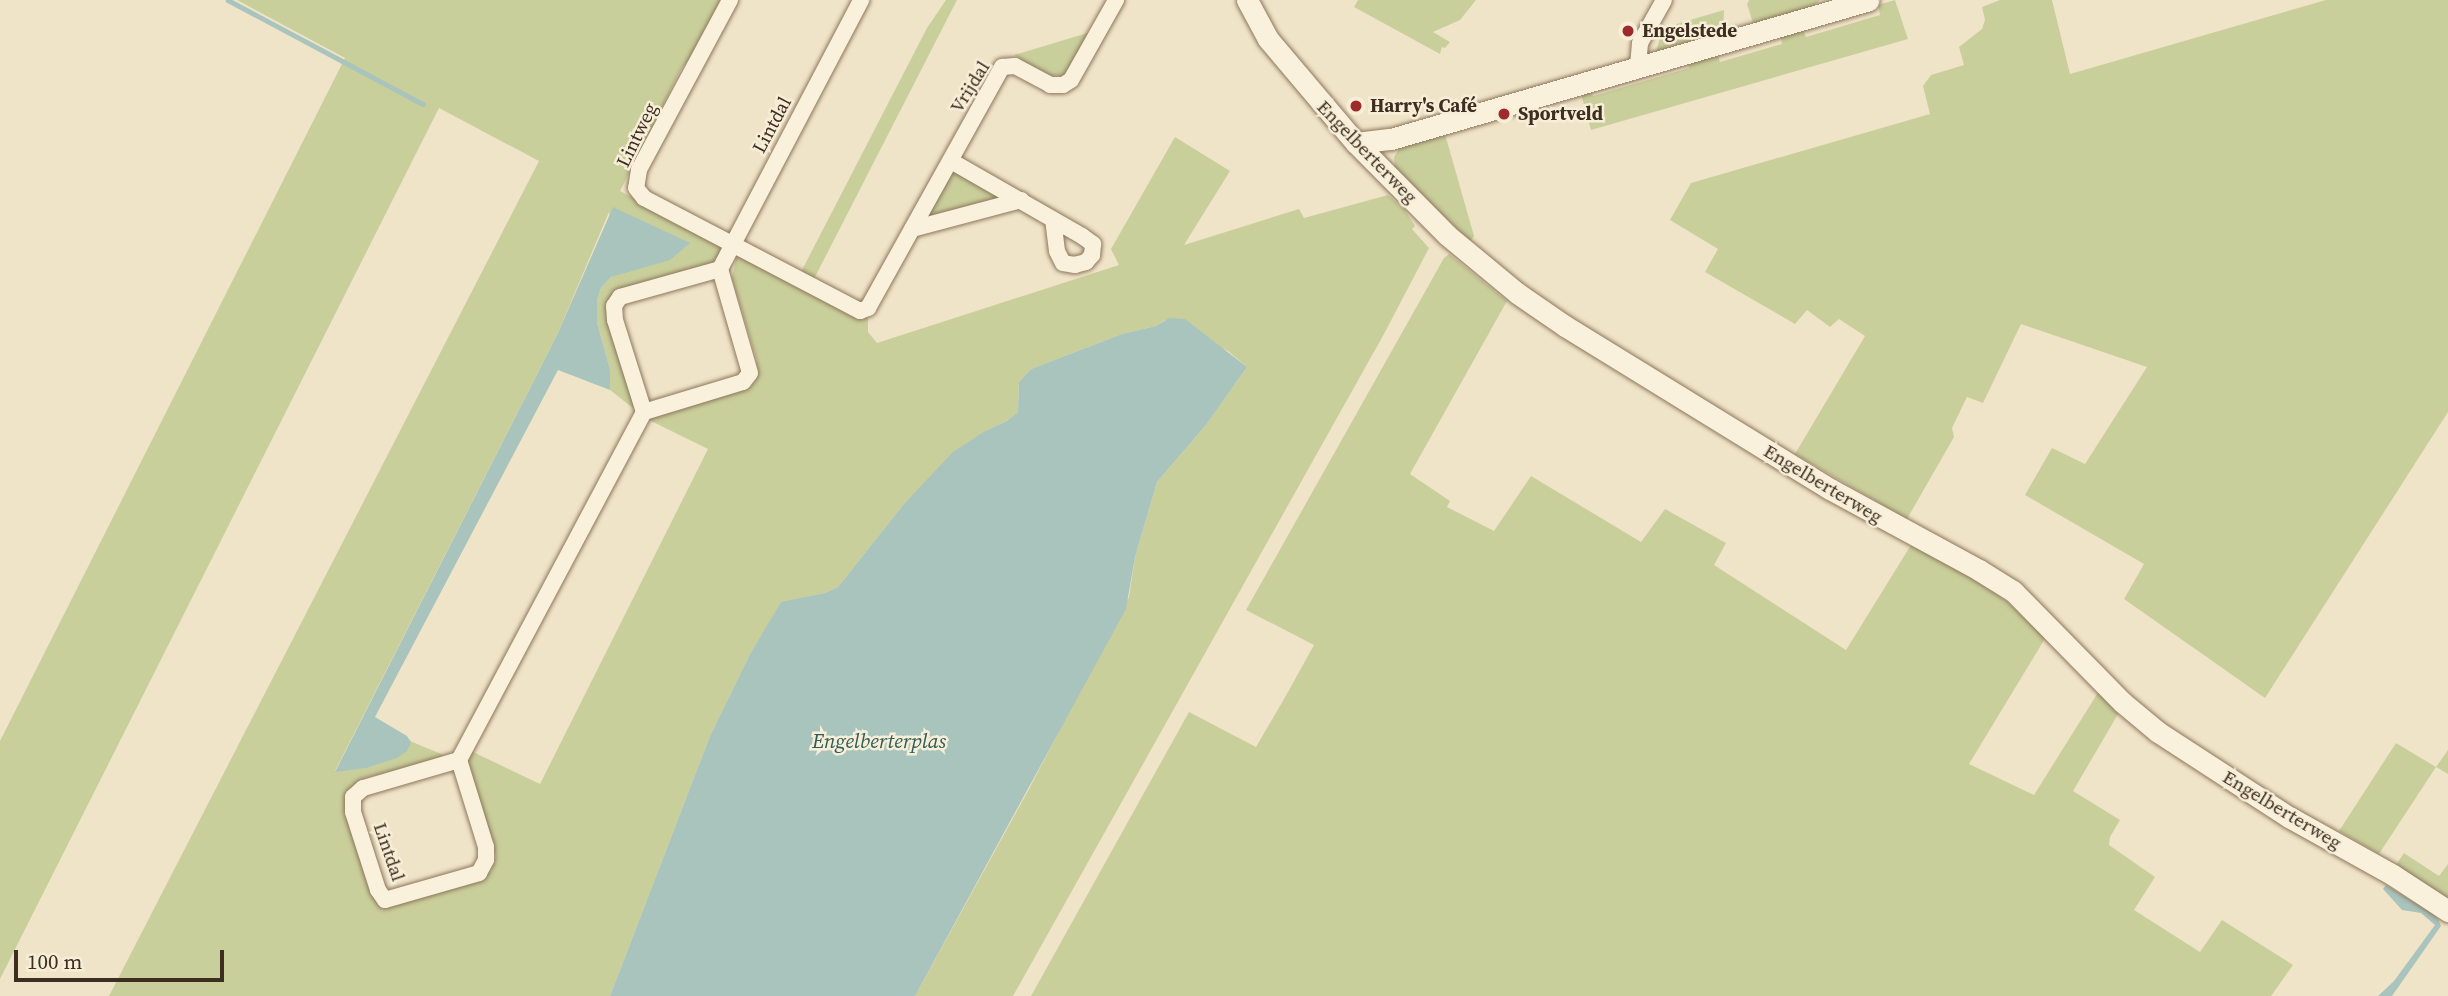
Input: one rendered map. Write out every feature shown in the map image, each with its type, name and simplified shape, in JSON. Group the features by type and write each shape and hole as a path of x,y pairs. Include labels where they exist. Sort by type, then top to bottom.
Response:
{"street":[{"name":"Lintweg","path":"730,0 639,170 636,188 644,198 732,245"},
{"name":"Lintdal","path":"720,269 861,0"},
{"name":"Vrijdal","path":"732,245 860,311 868,308 1002,67 1015,66 1050,85 1063,85 1071,80 1116,0"},
{"name":"Engelberterweg","path":"1247,0 1268,39 1379,168 1457,244 1526,300 1830,489 1979,570 2012,592 2122,702 2158,732 2289,817 2404,882 2448,911"},
{"path":"1639,66 1640,43 1664,0"},
{"path":"1356,143 1391,139 1639,66 1827,6 1868,0"},
{"path":"1379,168 1391,139"},
{"path":"951,160 1053,220"},
{"path":"912,229 1021,200"},
{"path":"459,760 644,412 743,382 750,373 720,269 620,297 614,306 615,320 644,412"},
{"name":"Lintdal","path":"459,760 486,847 486,860 479,873 385,900 378,890 369,864 353,812 353,797 363,788 459,760"}],"green space":[{"path":"237,0 722,0 691,57 681,69 620,191 718,243 722,252 716,262 619,293 638,412 610,390 610,369 597,323 597,300 601,288 619,273 609,212 557,335 335,771 410,741 446,756 362,779 355,785 348,803 380,907 491,871 496,857 467,759 471,751 540,784 708,449 647,419 750,387 755,381 757,361 732,278 736,259 744,254 868,318 868,332 877,343 1119,265 1111,249 1175,137 1230,171 1184,245 1299,209 1304,218 1388,195 1404,209 1415,226 1412,229 1429,248 1384,334 1013,996 915,996 1029,789 1129,597 1135,557 1157,482 1206,425 1247,367 1228,351 1165,320 1156,326 1122,334 1031,369 1019,382 1018,412 1007,421 985,431 903,505 838,587 825,593 781,603 750,654 710,736 610,996 109,996 539,161 439,108 0,979 0,741 345,58"},
{"path":"946,0 957,0 814,279 801,272 927,28"},
{"path":"1358,0 1476,0 1460,20 1433,32 1450,42 1445,48 1442,47 1440,54 1354,7"},
{"path":"1749,0 1820,0 1808,11 1754,26 1747,4"},
{"path":"1895,0 1908,39 1591,130 1580,90 1590,87 1593,96 1689,68 1688,62 1717,53 1720,62 1782,44 1781,37 1803,30 1806,37 1880,15 1878,5"},
{"path":"2000,0 2052,0 2070,74 2326,0 2448,0 2448,412 2265,698 2124,599 2144,564 2025,495 2052,448 2085,464 2147,367 2021,324 1983,403 1967,397 1952,428 1954,437 1907,519 1795,454 1865,336 1839,319 1830,327 1807,310 1795,324 1705,272 1718,249 1670,220 1691,183 1930,114 1923,86 1931,75 1964,65 1959,47 1982,29 1985,20 1982,7"},
{"path":"1724,10 1723,35 1655,55 1663,28"},
{"path":"1094,31 1070,71 1063,76 1048,75 1014,55"},
{"path":"1445,134 1474,236 1470,242 1395,169 1394,157 1401,146"},
{"path":"953,168 1000,198 925,218"},
{"path":"1449,254 1507,301 1410,474 1450,501 1447,507 1494,531 1531,476 1641,542 1665,509 1726,543 1714,565 1846,650 1911,545 1973,578 2010,604 2046,637 1969,764 2034,795 2099,691 2121,709 2073,791 2120,820 2110,837 2109,845 2155,877 2134,910 2200,952 2222,920 2293,965 2271,996 1031,996 1189,712 1256,747 1284,699 1314,645 1246,610 1444,258"},
{"path":"2396,743 2436,767 2379,854 2339,831"},
{"path":"2448,750 2448,774 2436,767"},
{"path":"2404,853 2439,876 2448,864 2448,901 2396,865"}],"water":[{"path":"613,207 690,243 670,260 611,277 601,288 597,300 597,323 610,369 610,390 558,370 375,717 407,736 411,742 407,751 397,758 366,768 335,772 557,335"},
{"name":"Engelberterplas","path":"1169,318 1185,319 1247,367 1206,425 1157,482 1135,557 1126,609 915,996 610,996 710,736 750,654 781,602 825,593 838,587 903,505 953,452 1018,412 1019,382 1031,369 1122,334 1156,326"},
{"path":"2386,885 2430,912 2441,926 2392,996 2378,996 2394,981 2435,925 2421,913 2402,910 2383,889"}],"waterway":[{"path":"228,0 423,104"}],"place":[{"name":"Engelstede","path":"1628,31"},
{"name":"Harry's Café","path":"1356,106"},
{"name":"Sportveld","path":"1504,114"}]}
